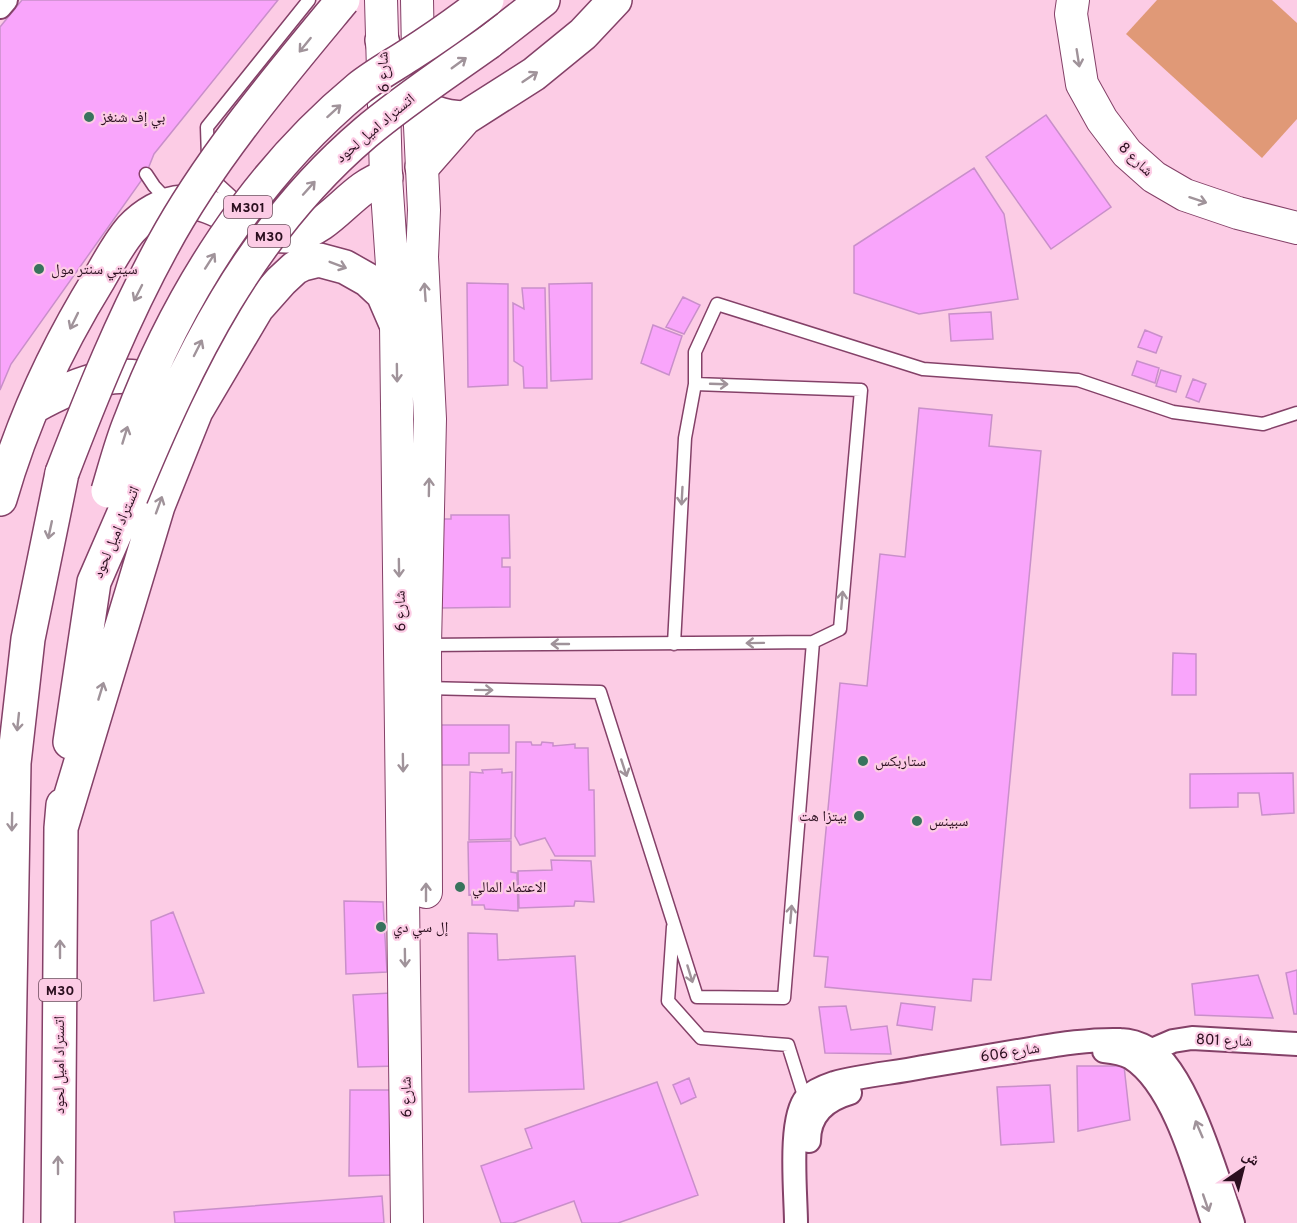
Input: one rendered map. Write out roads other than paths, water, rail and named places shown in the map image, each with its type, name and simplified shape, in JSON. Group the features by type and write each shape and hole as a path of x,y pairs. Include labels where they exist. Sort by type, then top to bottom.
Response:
{"highway":[{"path":"6,1223 14,763 28,639 62,473 104,366 163,244 244,123 343,0"},
{"name":"M301","path":"94,582 108,491 129,423 160,352 196,282 288,155 361,87 451,28 486,0"},
{"name":"اتستراد اميل لحود","path":"58,1223 61,828 68,757 94,582 166,412 210,324 238,279 277,225 310,186 365,133 543,0"},
{"path":"422,167 465,118 534,74 583,34 615,0"},
{"path":"382,40 386,58 398,83 408,96 436,115 465,118"},
{"path":"61,828 158,506 196,411 257,308 281,280 295,268 302,249 335,213 372,182 386,177"},
{"path":"0,499 33,407 79,310 122,241 146,216 158,208 183,202 196,204 264,231 285,236 319,260 345,267 368,280 383,294 396,324"},
{"path":"33,407 64,390 119,375 141,377 162,384 181,395 196,411"},
{"path":"0,1136 6,1167"}],"main road":[{"name":"شارع 6","path":"381,0 386,177 427,326 430,419 413,645"},
{"name":"شارع 6","path":"417,0 424,210 407,255 396,324 413,645 429,1223"},
{"name":"شارع 8","path":"1073,0 1071,14 1082,84 1102,120 1127,153 1154,177 1185,195 1238,213 1297,228"},
{"path":"386,177 411,188 424,210"},
{"name":"شارع 6","path":"407,1223 414,688"}],"street":[{"path":"0,8 6,0"},
{"name":"شارع 801","path":"1152,1050 1173,1041 1192,1038 1297,1044"},
{"name":"شارع 606","path":"806,1099 833,1083 1069,1043 1130,1041 1152,1050"},
{"path":"1152,1050 1181,1086 1206,1145 1233,1223"},
{"name":"شارع 606","path":"811,1223 809,1136 811,1123 817,1112 837,1096 1102,1051 1130,1057 1148,1072 1161,1090 1189,1154 1213,1223"},
{"path":"796,1223 796,1132 798,1115 806,1099"}],"lane":[{"path":"302,249 250,214 209,175 207,127 309,0"},
{"path":"146,174 171,204"},
{"path":"674,644 685,438 695,384 695,352 717,304 923,369 1078,380 1173,412 1263,424 1297,413"},
{"path":"413,645 813,642 840,629 861,390 695,384"},
{"path":"414,688 600,692 697,997 784,998 813,642"},
{"path":"674,920 668,1001 700,1038 788,1045 806,1099"}],"place":[{"name":"بي إف شنغز","path":"89,117"},
{"name":"سيتي سنتر مول","path":"39,269"},
{"name":"ستاربكس","path":"863,761"},
{"name":"بيتزا هت","path":"859,816"},
{"name":"سبينس","path":"917,821"},
{"name":"الاعتماد المالي","path":"460,887"},
{"name":"إل سي دي","path":"381,927"}]}
